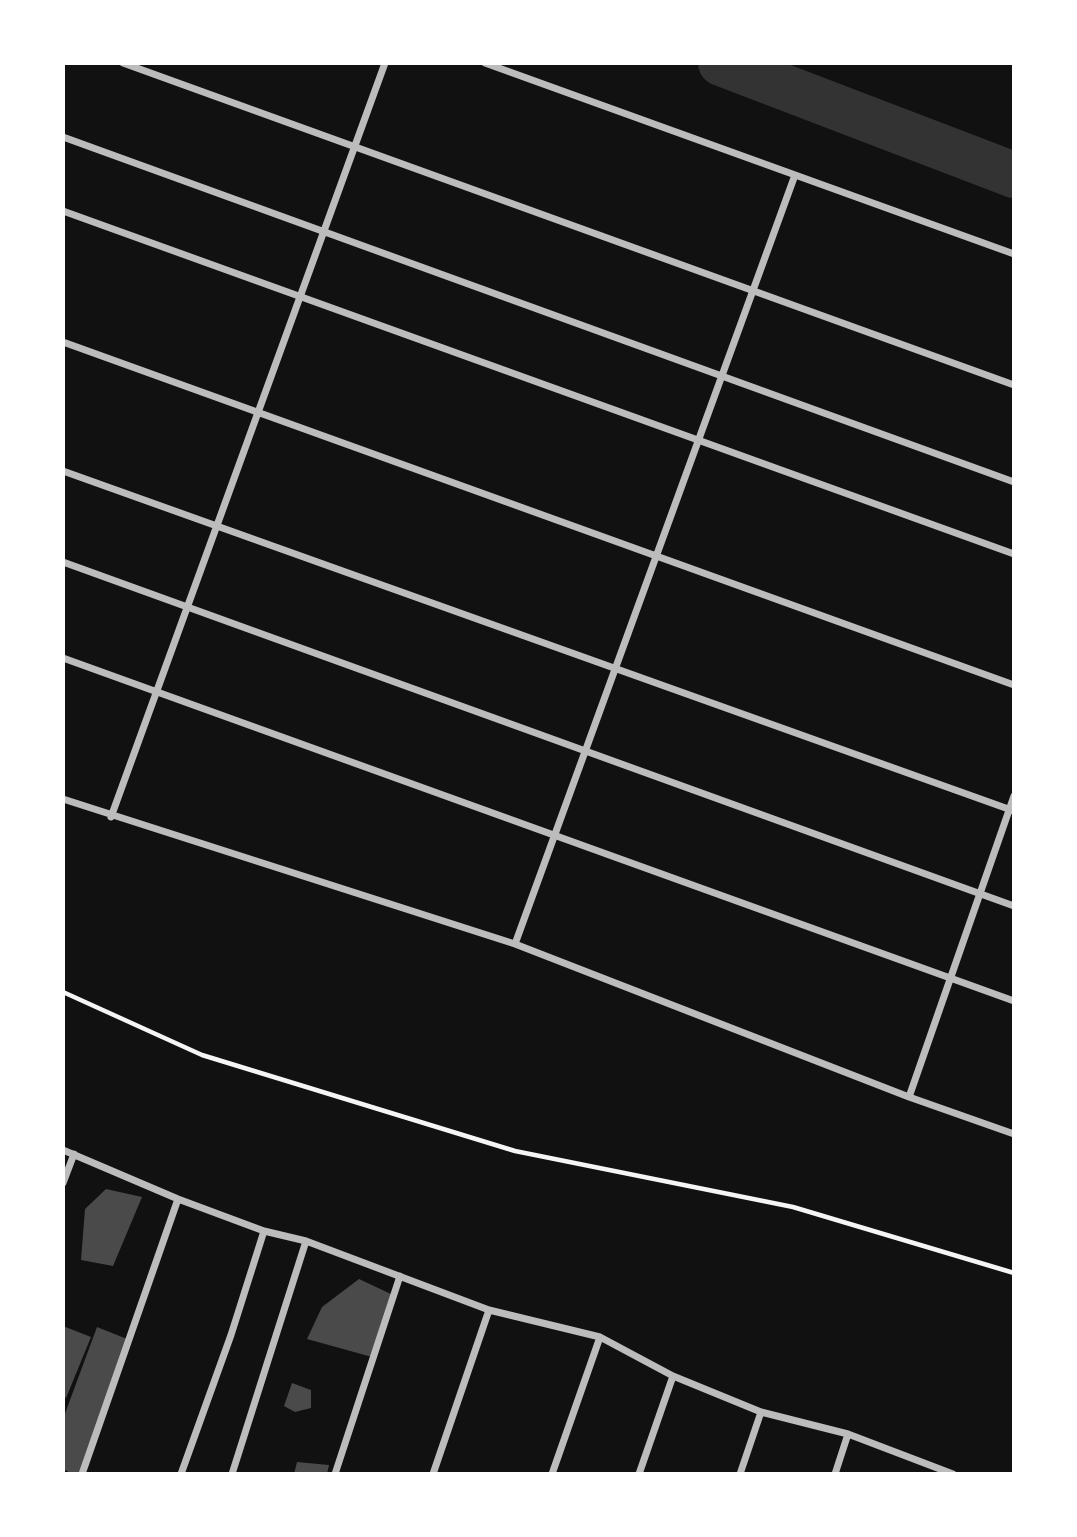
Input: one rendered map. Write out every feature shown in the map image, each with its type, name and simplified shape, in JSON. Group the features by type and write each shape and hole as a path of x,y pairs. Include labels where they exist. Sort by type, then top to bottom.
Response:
{"street":[{"path":"123,63 1014,385"},
{"path":"111,817 385,63"},
{"path":"485,63 1014,254"},
{"path":"63,137 1014,482"},
{"path":"515,944 557,837 615,668 795,175"},
{"path":"63,211 1014,554"},
{"path":"63,342 1014,685"},
{"path":"63,471 1011,810"},
{"path":"63,562 1014,906"},
{"path":"63,659 1014,1001"},
{"path":"909,1097 1014,796"},
{"path":"63,799 111,817 515,944 909,1097 1014,1134"},
{"path":"63,1150 178,1199 264,1231 306,1241 489,1310 600,1337 673,1376 761,1412 848,1434 953,1474"},
{"path":"63,1183 74,1154"},
{"path":"82,1474 178,1199"},
{"path":"181,1474 228,1346 264,1231"},
{"path":"232,1474 306,1241"},
{"path":"335,1474 400,1276"},
{"path":"433,1474 489,1310"},
{"path":"552,1474 600,1337"},
{"path":"639,1474 673,1376"},
{"path":"740,1474 761,1412"},
{"path":"835,1474 848,1434"}],"path":[{"path":"63,992 202,1055 515,1151 793,1207 1014,1273"}],"building":[{"path":"106,1189 142,1197 113,1266 81,1260 85,1209"},
{"path":"359,1279 391,1294 372,1357 307,1339 322,1307"},
{"path":"63,1326 91,1337 66,1398 63,1397"},
{"path":"97,1327 127,1339 81,1474 72,1474 63,1469 63,1419"},
{"path":"292,1383 311,1390 311,1408 295,1412 284,1406"},
{"path":"297,1462 329,1465 327,1474 294,1474"}],"waterway":[{"path":"721,63 1014,175"}]}
